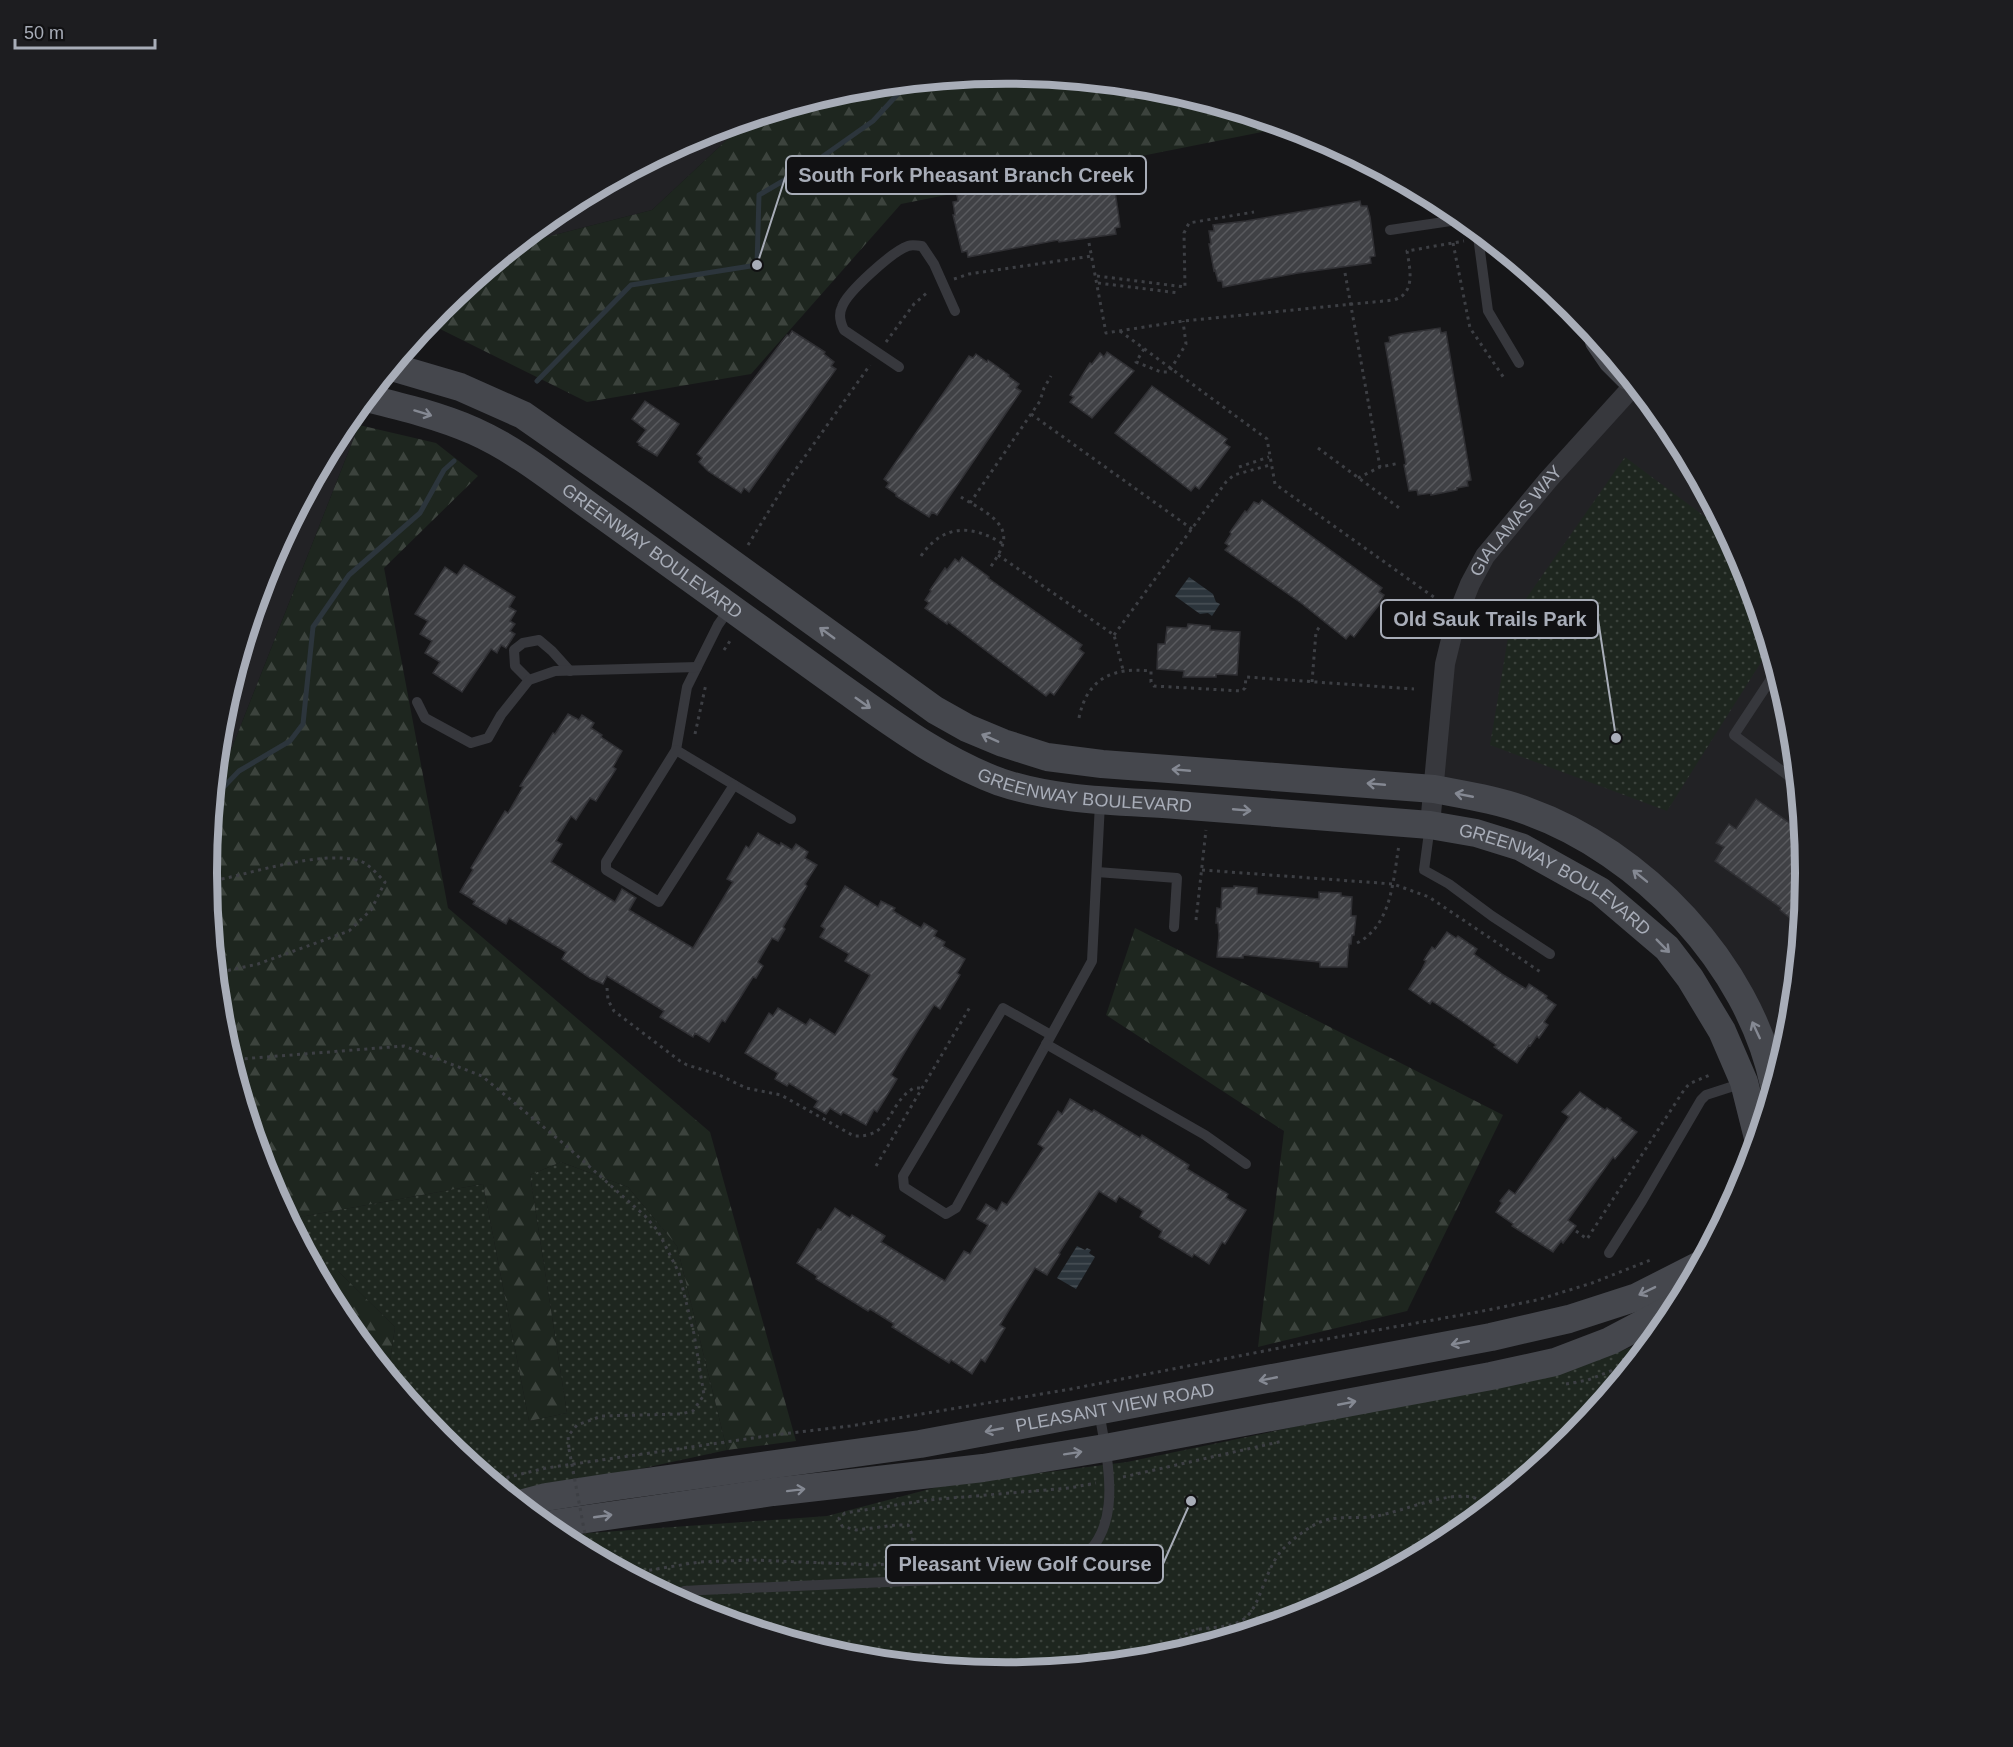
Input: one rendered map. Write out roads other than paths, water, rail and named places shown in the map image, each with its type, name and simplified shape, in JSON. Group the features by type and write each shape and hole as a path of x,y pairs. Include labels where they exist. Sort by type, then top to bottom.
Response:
{"street":[{"name":"GREENWAY BOULEVARD","path":"400,369 460,387 523,415 935,710 967,728 1003,743 1047,757 1102,764 1434,789 1483,798 1528,811 1575,833 1619,859 1656,889 1690,924 1720,963 1751,1020 1764,1079 1762,1102"},
{"name":"GIALAMAS WAY","path":"1430,825 1445,664 1456,619 1470,584 1485,556 1548,480 1630,389"},
{"name":"GREENWAY BOULEVARD","path":"375,400 438,417 473,430 494,441 917,740 1000,782 1043,793 1100,799 1430,825 1476,833 1521,847 1600,891 1667,948 1690,978 1722,1031 1764,1079"},
{"name":"PLEASANT VIEW ROAD","path":"528,1502 611,1487 920,1444 1491,1336 1569,1319 1636,1297 1688,1271"},
{"name":"PLEASANT VIEW ROAD","path":"558,1523 773,1492 982,1468 1105,1448 1479,1378 1555,1362 1610,1341 1662,1314"}],"lane":[{"path":"1390,230 1451,221"},
{"path":"1479,241 1488,311 1519,363"},
{"path":"899,367 844,330 840,315 842,305 852,292 896,252 913,245 922,246 934,264 955,311"},
{"path":"730,608 718,626 687,687 676,750 606,862 606,870 659,902 734,785"},
{"path":"529,680 515,666 514,650 523,643 539,640 570,670"},
{"path":"417,702 425,718 471,743 488,738 501,714 529,680 555,671 697,667"},
{"path":"1771,679 1734,735 1790,777"},
{"path":"676,750 791,819"},
{"path":"1100,799 1092,961 1048,1040 956,1208 946,1214 904,1187 903,1176 1003,1008 1048,1040 1205,1135 1246,1164"},
{"path":"1430,825 1424,870 1449,884 1492,916 1550,954"},
{"path":"1097,872 1177,878 1174,927"},
{"path":"1609,1253 1701,1100 1706,1095 1719,1090 1764,1079"},
{"path":"680,1592 1025,1576 1048,1573 1068,1566 1084,1556 1094,1543 1104,1527 1109,1512 1111,1494 1099,1411"}],"waterway":[{"path":"537,381 631,285 757,265 759,195 812,164 873,121 900,91"},
{"path":"222,788 239,771 290,741 303,724 313,627 349,575 420,513 444,470 454,461"}],"place":[{"name":"South Fork Pheasant Branch Creek","path":"757,265"},
{"name":"Old Sauk Trails Park","path":"1616,738"},
{"name":"Pleasant View Golf Course","path":"1191,1501"}]}
